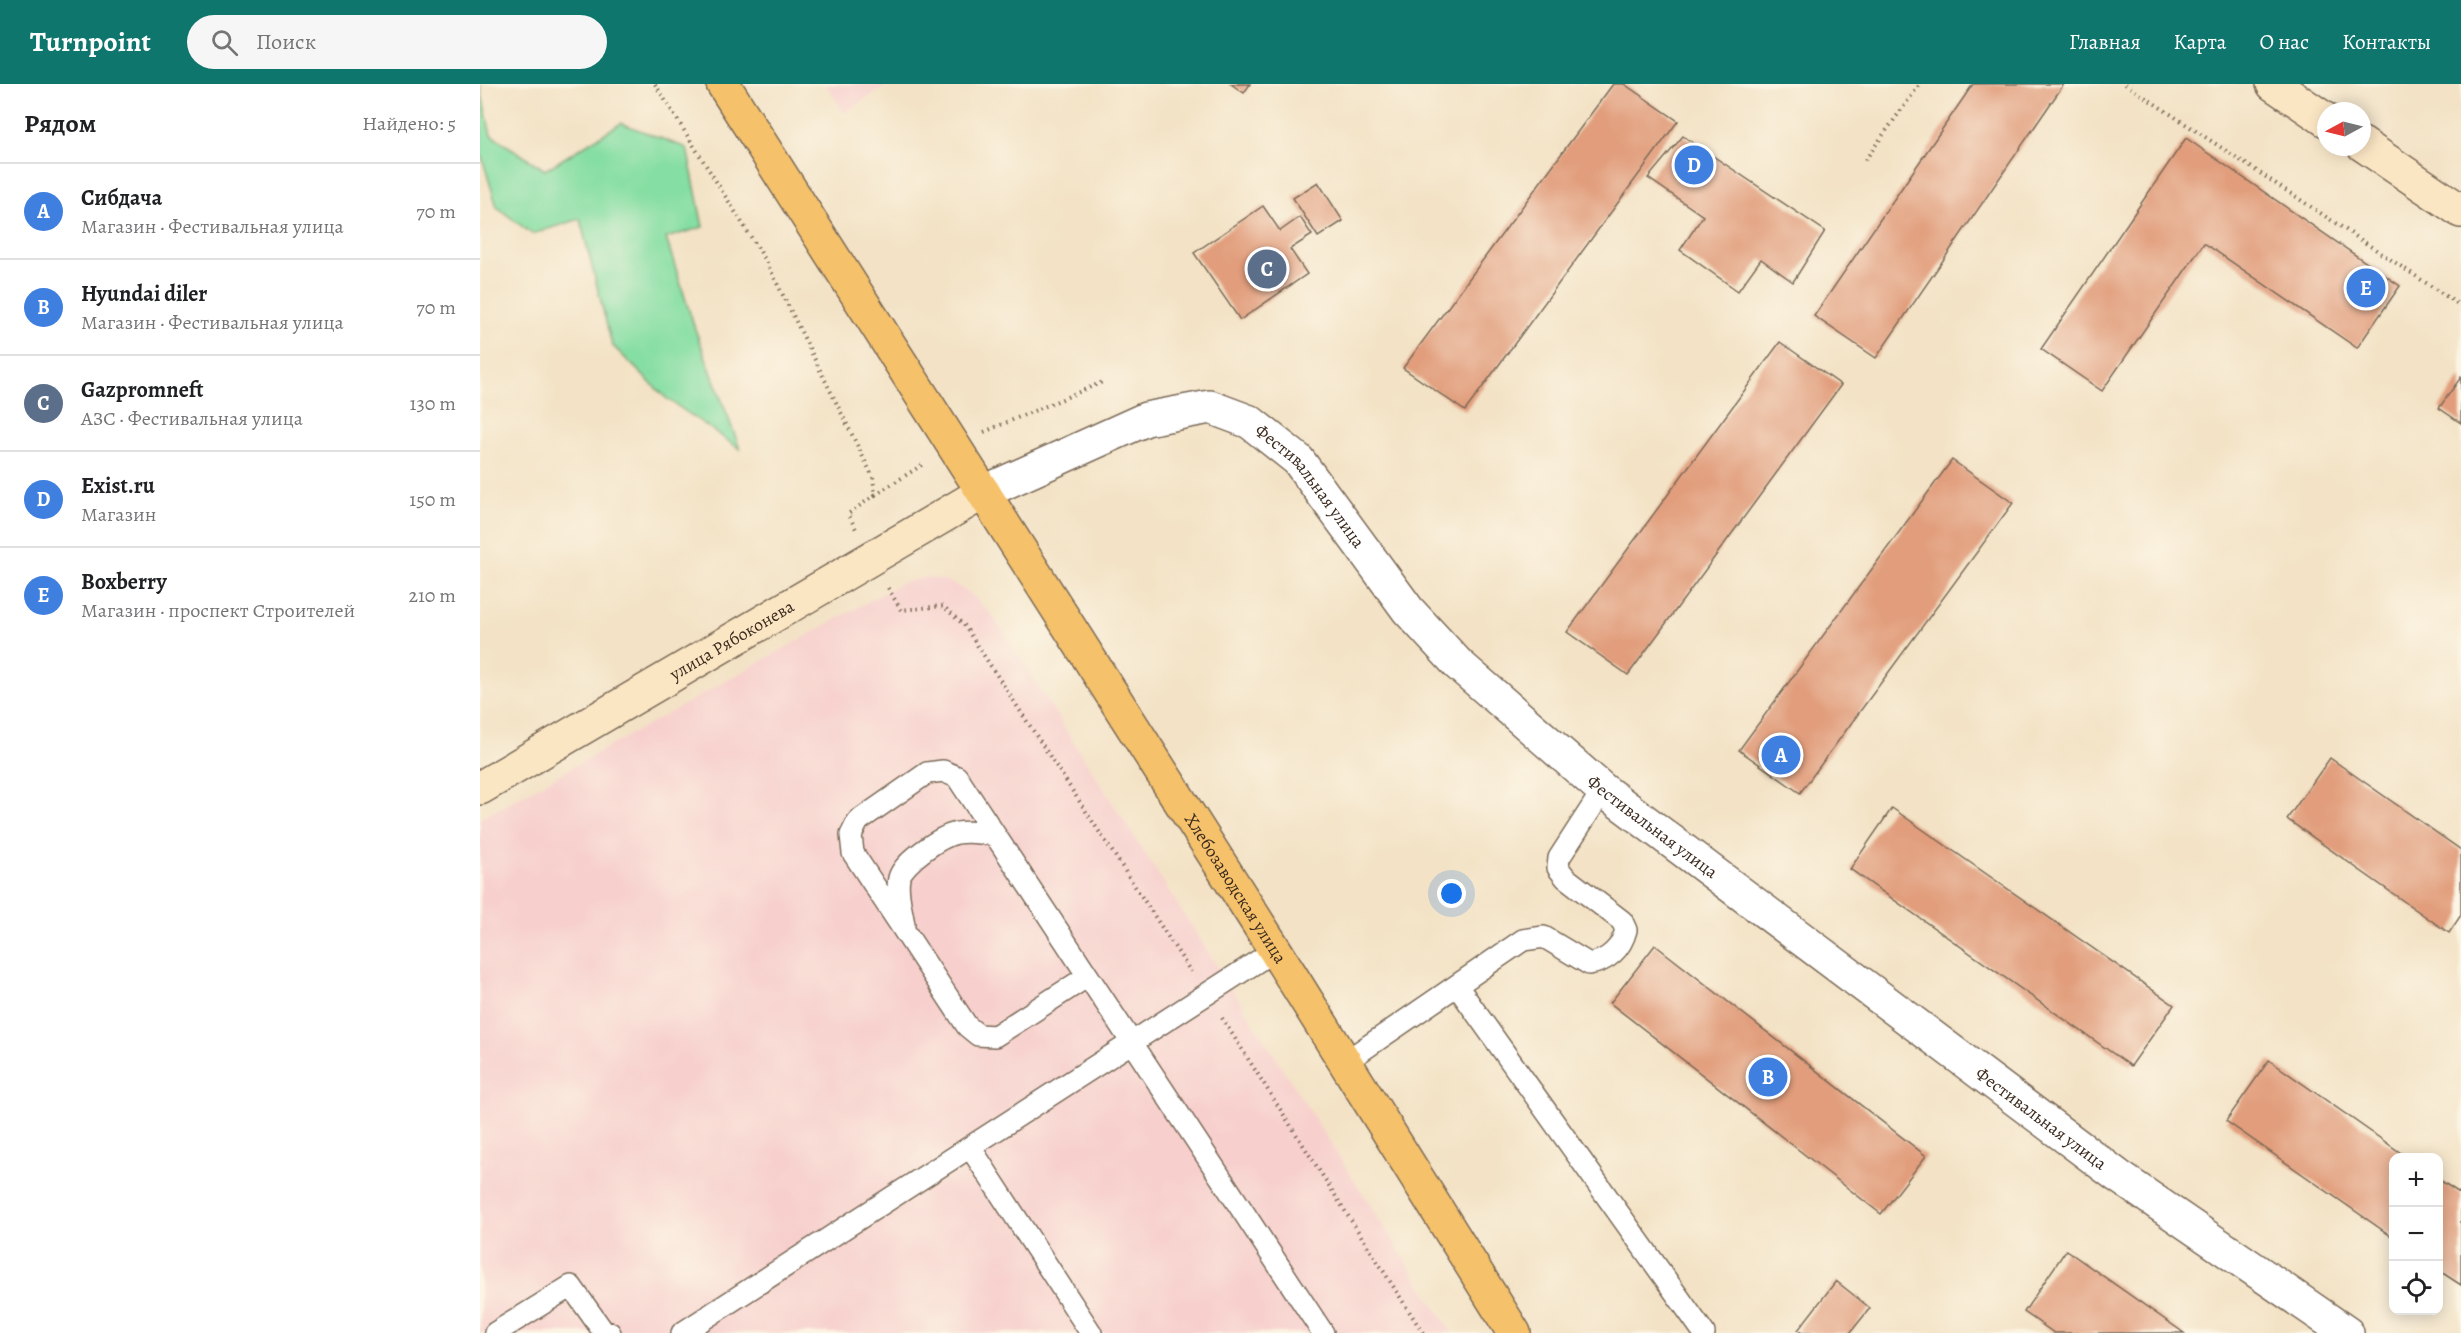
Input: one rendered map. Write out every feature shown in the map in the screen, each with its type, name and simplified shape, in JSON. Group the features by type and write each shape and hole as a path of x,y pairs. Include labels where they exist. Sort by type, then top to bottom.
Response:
{"main road":[{"name":"Хлебозаводская улица","path":"723,84 1275,950 1514,1333"}],"street":[{"path":"2273,84 2317,114"},
{"path":"2371,150 2461,211"},
{"name":"Фестивальная улица","path":"984,492 1146,419 1210,407 1250,422 1298,460 1408,610 1458,664 1603,790 2118,1176 2347,1333"},
{"name":"улица Рябоконева","path":"480,788 984,492"}],"lane":[{"path":"1088,976 995,1036 978,1035 967,1026 853,853 851,835 858,821 927,773 943,771 957,777 1088,976 1130,1043 1323,1333"},
{"path":"1345,1062 1523,940 1544,937 1589,964 1605,961 1623,941 1626,930 1622,921 1566,878 1558,868 1559,858 1603,790"},
{"path":"906,934 899,892 899,879 904,866 946,837 968,832 995,835"},
{"path":"682,1333 1275,950"},
{"path":"1457,986 1704,1333"},
{"path":"970,1147 1091,1333"},
{"path":"495,1333 571,1286 604,1332"}],"path":[{"path":"655,84 766,261 873,477 875,495 848,514 900,610 943,606 964,625 1206,994 1423,1333"},
{"path":"1865,160 1920,84"},
{"path":"2125,84 2461,306"}],"shaded area":[{"path":"825,84 889,84 844,113"},
{"path":"927,577 948,581 971,594 993,616 1452,1333 480,1333 480,819 901,583"}],"green space":[{"path":"480,86 491,135 545,170 621,123 687,148 703,227 666,238 695,329 740,449 666,398 612,345 580,219 532,234 497,207 480,151"}],"building":[{"path":"1231,84 1250,84 1244,93"},
{"path":"1613,84 1624,84 1678,121 1465,411 1403,368"},
{"path":"1973,84 2064,84 1876,358 1814,316"},
{"path":"1683,136 1825,231 1793,282 1761,259 1738,291 1680,250 1703,216 1648,178"},
{"path":"2186,138 2400,286 2357,348 2204,243 2102,391 2041,349"},
{"path":"1318,182 1343,221 1318,237 1293,198"},
{"path":"1263,206 1280,231 1300,217 1312,235 1290,249 1307,274 1240,320 1194,253"},
{"path":"1780,342 1841,385 1628,675 1567,632"},
{"path":"2461,377 2461,423 2439,408"},
{"path":"1952,460 2013,503 1800,793 1739,750"},
{"path":"2330,758 2461,850 2461,915 2449,933 2287,819"},
{"path":"1892,808 2174,1005 2131,1066 1850,869"},
{"path":"1655,945 1926,1156 1881,1214 1610,1003"},
{"path":"2269,1060 2401,1153 2389,1153 2389,1235 2226,1121"},
{"path":"2443,1182 2461,1194 2461,1285 2443,1273"},
{"path":"2066,1250 2184,1333 2054,1333 2024,1312"},
{"path":"1836,1281 1870,1308 1850,1333 1802,1333 1798,1330"}],"place":[{"name":"Exist.ru","path":"1694,165"},
{"name":"Gazpromneft","path":"1267,269"},
{"name":"Boxberry","path":"2366,288"},
{"name":"Сибдача","path":"1781,755"},
{"name":"Hyundai diler","path":"1768,1077"}]}
